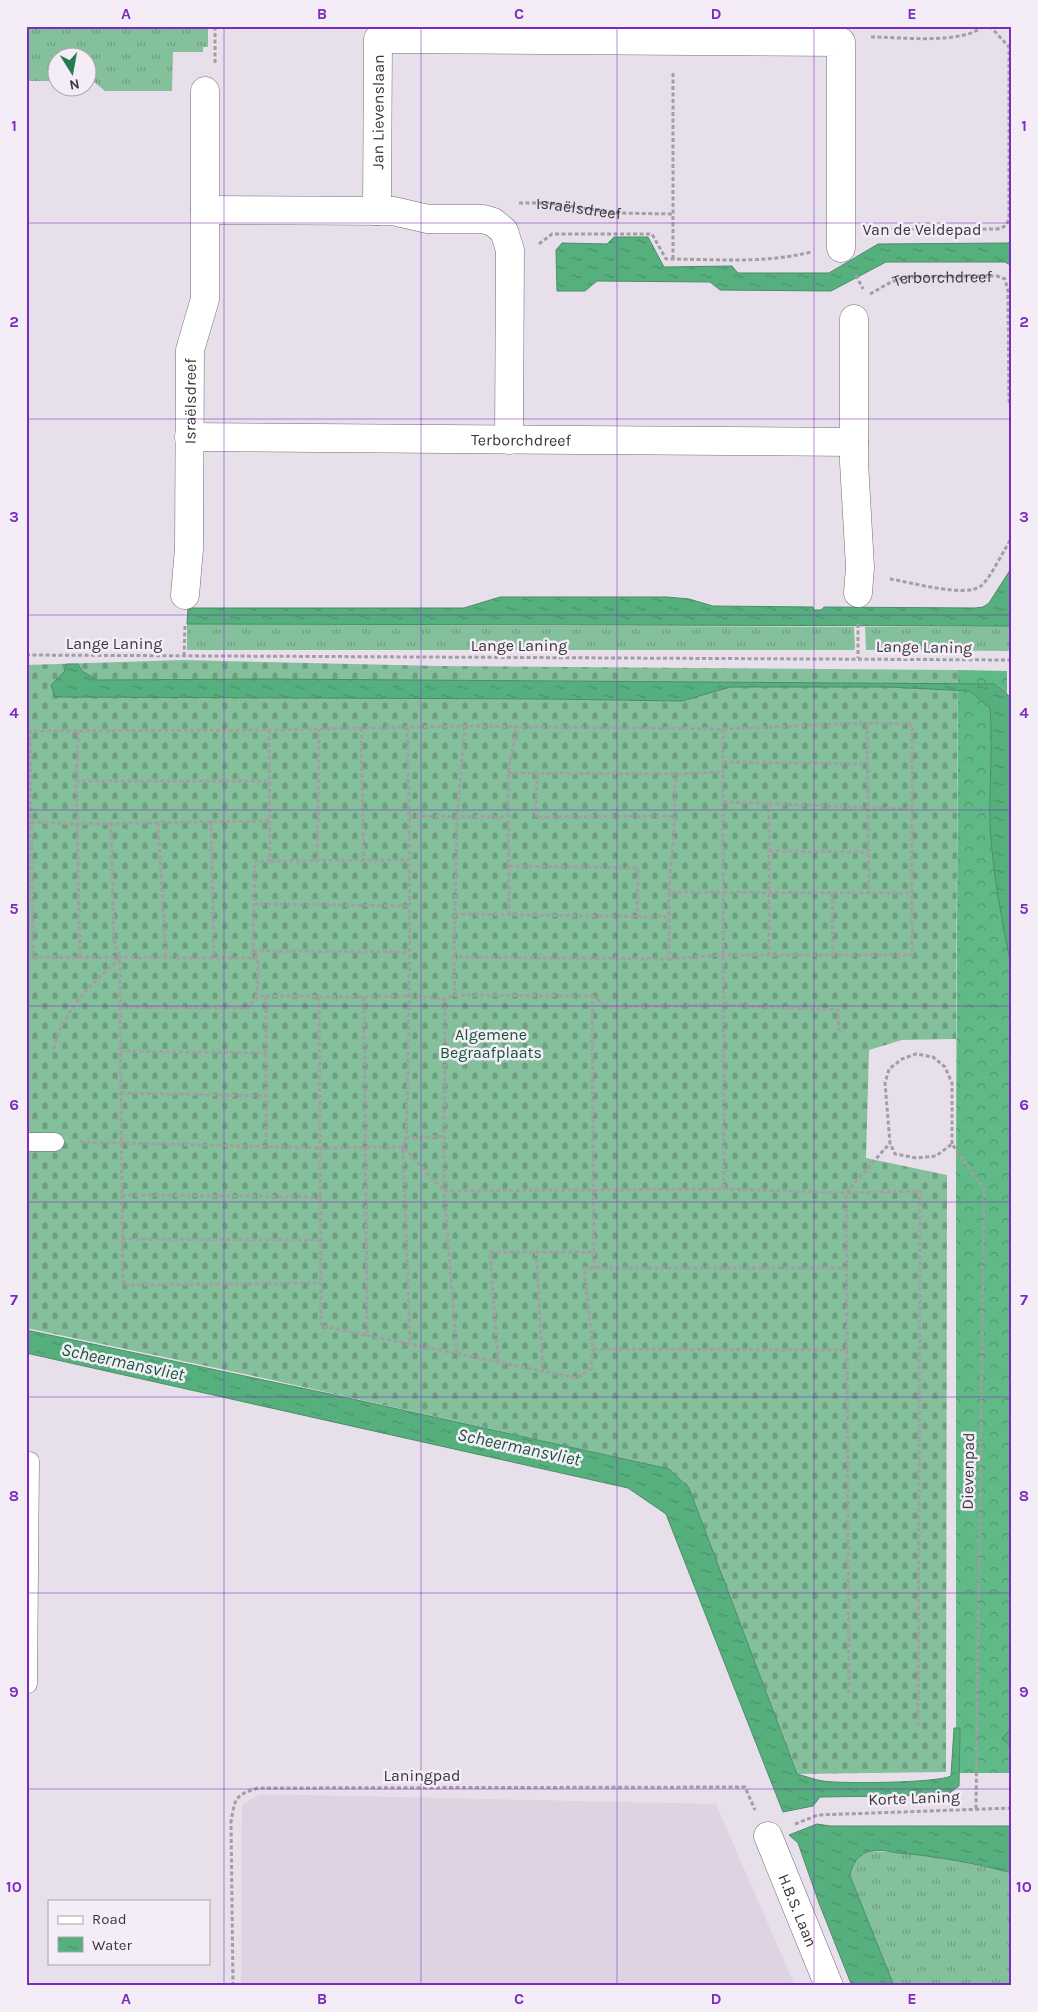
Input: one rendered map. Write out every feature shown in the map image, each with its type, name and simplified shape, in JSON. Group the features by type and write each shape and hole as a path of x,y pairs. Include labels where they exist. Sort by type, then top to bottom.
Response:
{"street":[{"path":"683,36 841,42"},
{"name":"Jan Lievenslaan","path":"377,211 378,39 683,36"},
{"name":"Van de Veldepad","path":"841,42 841,240"},
{"name":"Israëlsdreef","path":"185,595 189,549 190,350 205,299 205,91"},
{"path":"205,210 393,211 428,219 483,219 495,224 504,231 510,250 509,440"},
{"path":"859,583 854,442 861,307"},
{"name":"Terborchdreef","path":"189,437 854,442"},
{"name":"H.B.S. Laan","path":"768,1836 829,1986"}],"lane":[{"path":"26,1142 55,1142"},
{"path":"26,1684 28,1684 30,1461"}],"path":[{"path":"841,42 856,37 961,37 974,33 983,26"},
{"name":"Van de Veldepad","path":"841,240 995,229 1002,228 1007,223 1009,217 1009,47 990,26"},
{"path":"673,259 673,214 683,36"},
{"name":"Israëlsdreef","path":"495,224 506,206 515,204 548,203 617,213 673,214"},
{"path":"538,244 552,234 652,234 666,259 776,259 841,240"},
{"name":"Terborchdreef","path":"861,307 891,282 905,278 996,276 1005,279 1008,291 1009,400 1012,414"},
{"path":"859,583 960,591 974,589 983,584 1012,537"},
{"path":"184,638 184,656"},
{"path":"858,638 858,658"},
{"name":"Lange Laning","path":"26,655 1012,660"},
{"path":"867,724 869,894"},
{"path":"258,958 33,957 30,731 269,730 465,726 723,729 912,724 912,956 723,955 669,959 454,957"},
{"path":"455,995 457,816 465,726"},
{"path":"509,915 508,773 517,726"},
{"path":"406,727 409,816 410,996 406,1138 403,1148 410,1344"},
{"path":"362,728 364,861"},
{"path":"317,861 319,729"},
{"path":"723,729 724,1189"},
{"path":"78,730 76,824 80,957"},
{"path":"269,730 270,861"},
{"path":"723,762 867,764"},
{"path":"508,773 675,774 723,772"},
{"path":"537,774 536,817 674,816"},
{"path":"669,959 669,892 675,774"},
{"path":"76,781 268,781"},
{"path":"723,802 868,809 912,809"},
{"path":"769,805 769,956"},
{"path":"409,816 507,817"},
{"path":"211,821 214,959"},
{"path":"31,822 76,824 269,821"},
{"path":"158,822 166,958"},
{"path":"111,823 114,941 120,958 123,1285 320,1283"},
{"path":"769,851 868,852"},
{"path":"120,1007 248,1008 257,996 258,958 253,950 254,861 409,860"},
{"path":"509,866 638,868 637,917"},
{"path":"669,892 723,890 832,894 912,893"},
{"path":"832,894 834,956"},
{"path":"254,904 409,906"},
{"path":"455,914 669,917"},
{"path":"253,950 409,952"},
{"path":"54,1049 57,1034 76,1002 120,958"},
{"path":"257,996 410,996 445,999 455,995 592,996 610,1007 724,1006 838,1010 839,1032"},
{"path":"266,996 266,1146"},
{"path":"592,996 595,1190 594,1268"},
{"path":"318,997 321,1148 321,1326 577,1378 591,1370 593,1350 584,1268 847,1268"},
{"path":"364,997 367,1336"},
{"path":"445,999 444,1191 457,1354"},
{"path":"120,1052 266,1053"},
{"path":"916,1054 933,1057 945,1067 952,1083 952,1144 936,1156 916,1158 895,1154 890,1143 885,1083 889,1069 902,1059 916,1054"},
{"path":"121,1094 266,1096"},
{"path":"406,1138 445,1136"},
{"path":"55,1142 403,1148 444,1191 724,1189 846,1193 920,1191 918,1726"},
{"path":"849,1694 846,1193 890,1143"},
{"name":"Dievenpad","path":"952,1144 984,1189 976,1809"},
{"path":"122,1195 321,1196"},
{"path":"122,1239 321,1240"},
{"path":"498,1362 490,1252 594,1252"},
{"path":"536,1252 543,1371"},
{"path":"593,1350 848,1350"},
{"name":"Laningpad","path":"233,1986 231,1822 234,1802 242,1793 258,1788 745,1787 768,1836"},
{"name":"Korte Laning","path":"818,1815 1012,1808"}],"shaded area":[{"path":"260,1794 716,1804 795,1986 241,1986 242,1805"}],"green space":[{"path":"26,26 208,26 208,47 203,47 203,52 173,52 172,91 105,91 98,85 98,48 48,48 48,81 26,81"},
{"path":"187,624 854,627 855,649 187,650"},
{"path":"1012,626 1012,651 866,650 865,627"},
{"name":"Algemene Begraafplaats","path":"182,660 439,666 958,670 956,1039 902,1040 869,1050 866,1158 947,1175 946,1772 797,1774 689,1488 669,1469 272,1380 26,1328 26,665"},
{"path":"958,670 1007,671 1007,694 994,684 958,684"},
{"path":"958,691 970,691 990,708 991,844 998,898 1012,970 1012,1728 1002,1738 1012,1749 1012,1773 959,1773 960,1728 956,1728"},
{"path":"872,1851 930,1855 1012,1873 1012,1986 894,1986 850,1876 852,1866 857,1860"}],"water":[{"path":"614,237 648,237 664,267 732,266 738,273 829,273 878,244 1008,243 1012,240 1012,266 1005,262 886,262 831,291 720,290 710,282 597,281 585,291 557,291 556,250 562,243 607,244"},
{"path":"1012,567 1012,626 187,624 188,608 464,608 500,597 667,597 689,599 713,606 813,607 814,610 821,610 824,607 975,608 983,607 989,603"},
{"path":"67,664 78,664 82,671 97,680 268,679 994,684 1012,698 1012,970 998,898 991,844 990,708 970,691 888,687 730,687 682,701 55,697 51,685 64,672"},
{"name":"Scheermansvliet","path":"26,1330 330,1394 669,1469 689,1488 797,1774 823,1781 849,1782 928,1780 951,1776 954,1728 960,1728 959,1786 947,1795 820,1797 813,1806 783,1812 666,1514 628,1488 26,1353"},
{"path":"1012,1728 1012,1749 1002,1738"},
{"path":"817,1824 830,1826 1012,1826 1012,1873 970,1863 877,1850 859,1857 852,1867 850,1876 894,1986 852,1986 819,1903 798,1843 789,1835"}]}
